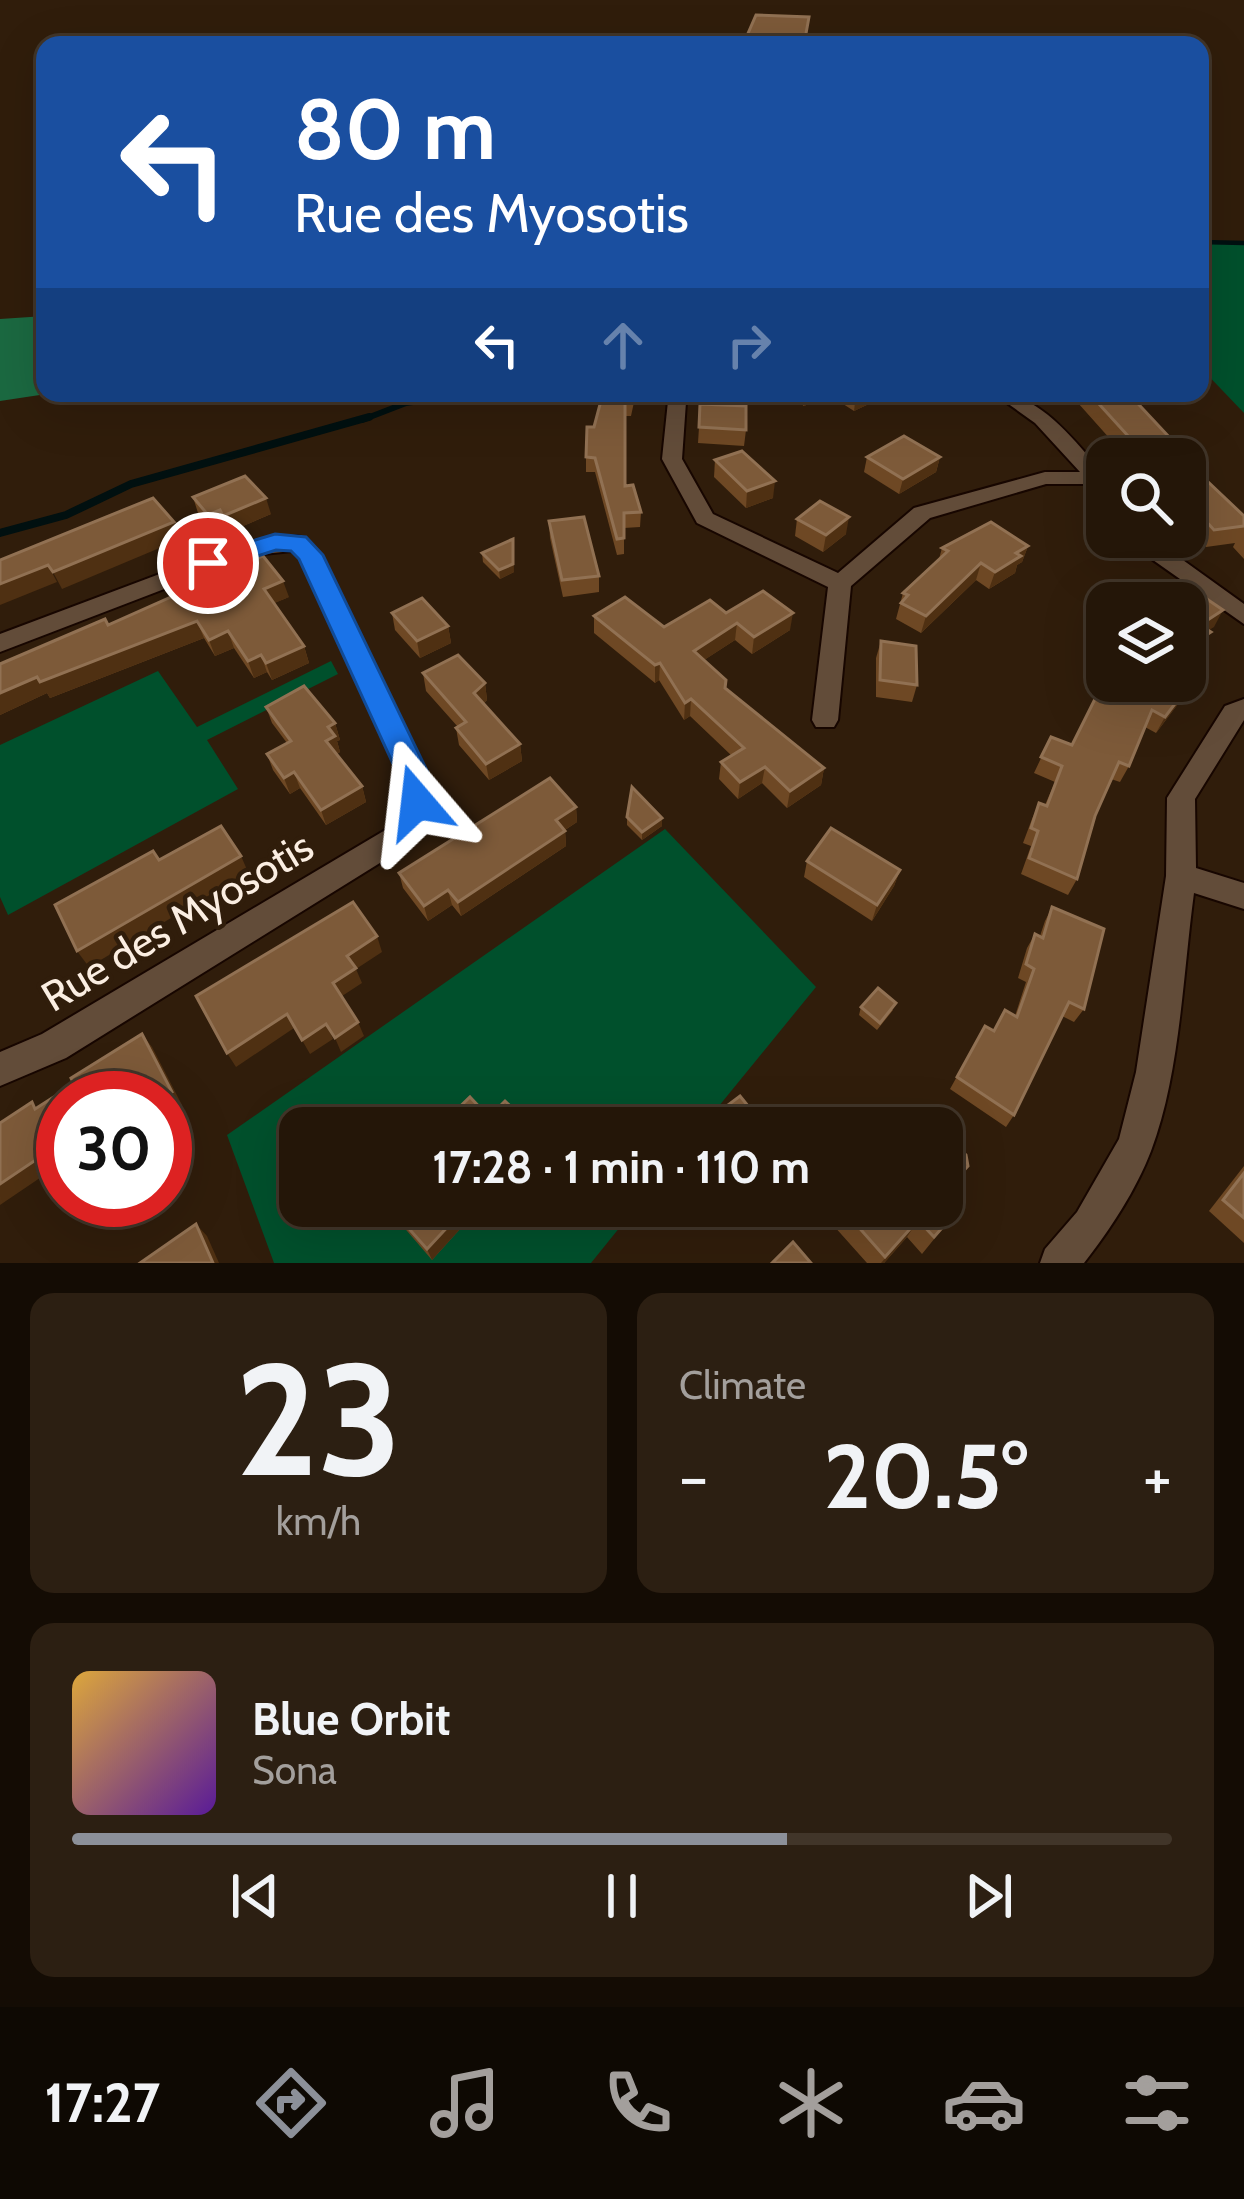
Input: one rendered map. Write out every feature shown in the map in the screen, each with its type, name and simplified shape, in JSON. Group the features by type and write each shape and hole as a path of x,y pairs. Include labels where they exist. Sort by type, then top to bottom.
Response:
{"street":[{"path":"677,402 671,459 705,518 840,583"},
{"path":"1016,402 1042,419 1086,467"},
{"path":"825,720 840,583 922,513 1045,478 1086,482"},
{"name":"Rue des Myosotis","path":"0,643 250,548 297,543 310,555 416,779 417,802 402,834 54,1046 0,1069"},
{"path":"1165,558 1244,616"},
{"path":"1059,1263 1090,1225 1136,1146 1154,1072 1181,876 1181,798 1234,713 1244,709"},
{"path":"1181,876 1244,896"}],"green space":[{"path":"1209,243 1244,244 1244,413 1209,376"},
{"path":"36,317 36,396 0,401 0,319"},
{"path":"331,661 338,674 207,740 238,789 8,915 0,897 0,745 158,671 197,727"},
{"path":"665,829 816,987 718,1107 279,1107 279,1227 620,1227 591,1263 274,1263 227,1135"}],"building":[{"path":"756,15 809,17 806,36 747,36"},
{"path":"601,402 625,402 625,486 633,485 641,512 624,513 624,538 617,539 595,458 586,457 587,427 594,427"},
{"path":"1097,402 1136,402 1170,438 1130,438"},
{"path":"700,404 746,406 746,430 699,427"},
{"path":"904,436 940,457 903,479 867,457"},
{"path":"742,451 775,481 747,491 715,460"},
{"path":"245,476 266,498 223,516 220,510 208,515 193,497"},
{"path":"1206,480 1244,516 1244,526 1214,530 1206,521"},
{"path":"153,498 174,522 53,572 48,565 0,584 0,560"},
{"path":"820,501 849,517 826,535 797,519"},
{"path":"584,517 599,576 562,580 549,521"},
{"path":"991,522 1028,546 1016,553 1021,556 995,572 981,563 926,616 901,603 908,595 903,593 948,551 942,548"},
{"path":"513,539 513,564 499,570 482,553"},
{"path":"263,556 283,581 264,589 304,646 266,663 261,655 248,661 228,631 209,640 197,621 0,693 0,664 105,619 108,625"},
{"path":"763,591 793,613 754,637 737,623 694,651 726,680 725,688 824,768 790,791 765,767 740,782 721,762 744,748 691,699 685,703 660,663 655,665 594,616 625,597 664,627 710,600 726,613"},
{"path":"422,598 448,626 417,641 392,613"},
{"path":"1206,598 1223,610 1206,621"},
{"path":"881,641 916,646 917,685 880,680"},
{"path":"458,655 485,683 474,693 520,744 486,764 456,728 466,722 423,673"},
{"path":"304,686 335,723 328,727 335,736 326,741 362,786 321,810 294,772 284,778 267,754 291,741 266,707"},
{"path":"1094,702 1176,702 1165,717 1152,710 1129,766 1119,762 1095,816 1077,879 1029,858 1038,831 1031,828 1039,803 1047,806 1062,766 1041,757 1051,737 1072,745"},
{"path":"550,778 576,807 556,820 565,831 458,902 448,890 424,906 399,873"},
{"path":"632,787 662,818 642,832 627,817"},
{"path":"221,826 241,856 77,951 55,905 153,851 159,860"},
{"path":"831,828 900,870 877,905 807,861"},
{"path":"353,902 377,936 347,956 356,968 333,983 358,1022 335,1038 326,1024 302,1040 287,1014 227,1053 196,996"},
{"path":"1052,907 1104,929 1084,1009 1069,1002 1014,1115 957,1077 985,1026 994,1031 1005,1010 1017,1017 1034,969 1026,964 1035,934 1043,938"},
{"path":"878,988 896,1003 880,1023 861,1007"},
{"path":"142,1034 161,1071 82,1071"},
{"path":"740,1096 749,1107 725,1107"},
{"path":"470,1097 480,1107 460,1107"},
{"path":"32,1102 36,1160 0,1184 0,1123"},
{"path":"1244,1173 1244,1218 1223,1200"},
{"path":"196,1224 213,1263 140,1263 192,1227"},
{"path":"407,1227 447,1227 427,1249"},
{"path":"859,1227 912,1227 885,1257"},
{"path":"925,1227 943,1227 934,1237"},
{"path":"793,1242 811,1263 772,1263"}],"waterway":[{"path":"1209,242 1244,243"},
{"path":"362,420 413,402"},
{"path":"0,533 66,515 131,484 369,417"}],"route":[{"path":"208,563 275,542 297,543 310,555 416,779 417,802"}]}
